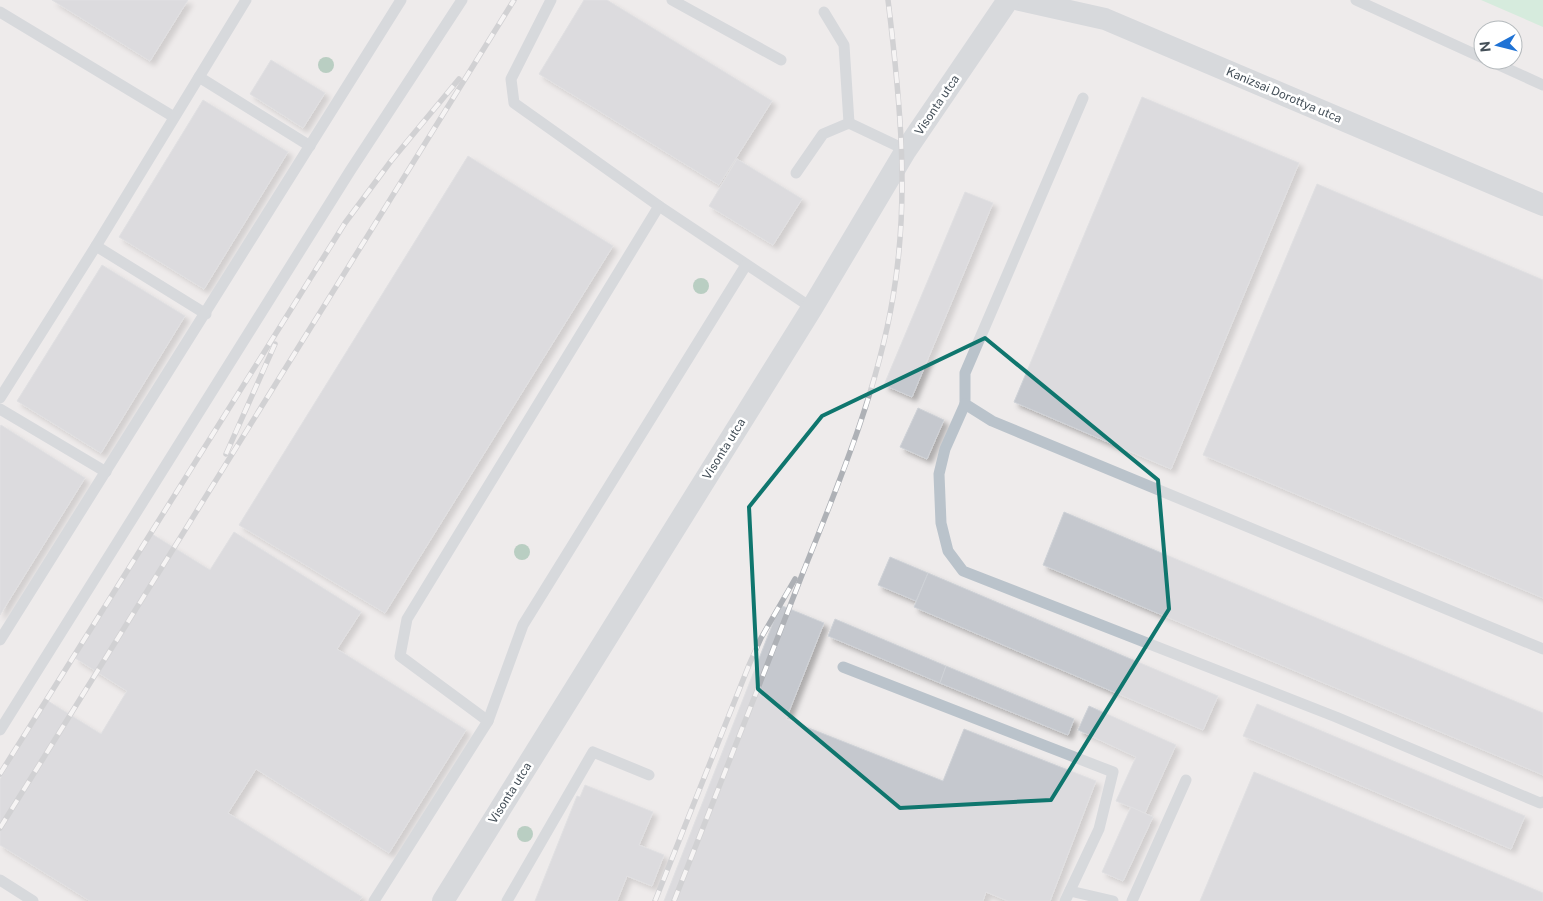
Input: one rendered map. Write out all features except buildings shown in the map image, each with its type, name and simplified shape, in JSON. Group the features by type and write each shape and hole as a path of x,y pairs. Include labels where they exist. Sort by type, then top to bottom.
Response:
{"street":[{"name":"Visonta utca","path":"443,901 812,308 906,150 1008,0"},
{"name":"Kanizsai Dorottya utca","path":"1020,0 1105,19 1543,205"}],"lane":[{"path":"0,398 96,246 246,0"},
{"path":"0,640 206,314 400,0"},
{"path":"0,730 350,170 462,0"},
{"path":"551,0 511,79 514,103 659,206 812,308"},
{"path":"672,0 781,60"},
{"path":"1356,0 1473,53"},
{"path":"0,12 174,117"},
{"path":"824,12 844,45 849,123"},
{"path":"1510,70 1543,85"},
{"path":"199,77 310,146"},
{"path":"1084,98 964,373 965,404 945,449 938,474 941,523 948,551 962,571 1336,717 1543,802"},
{"path":"796,173 823,134 849,123 906,150"},
{"path":"488,721 400,656 406,619 659,206"},
{"path":"96,246 206,314"},
{"path":"374,901 488,721 523,625 746,265"},
{"path":"965,404 992,421 1543,649"},
{"path":"0,409 106,472"},
{"path":"843,667 1113,772 1099,829 1067,896 1113,901"},
{"path":"508,901 593,752 648,775"},
{"path":"1132,901 1186,780"},
{"path":"0,880 33,901"}],"highlighted area":[{"path":"985,338 1158,480 1169,609 1051,800 900,808 758,689 749,507 822,416"}],"green space":[{"path":"1481,0 1543,0 1543,27"}],"railway":[{"path":"0,828 514,0"},
{"path":"674,901 842,473 867,403 886,333 898,260 902,185 899,111 888,0"},
{"path":"0,774 345,223 391,161 459,79"},
{"path":"226,454 275,344"},
{"path":"655,901 749,665 761,638 795,579"}]}
